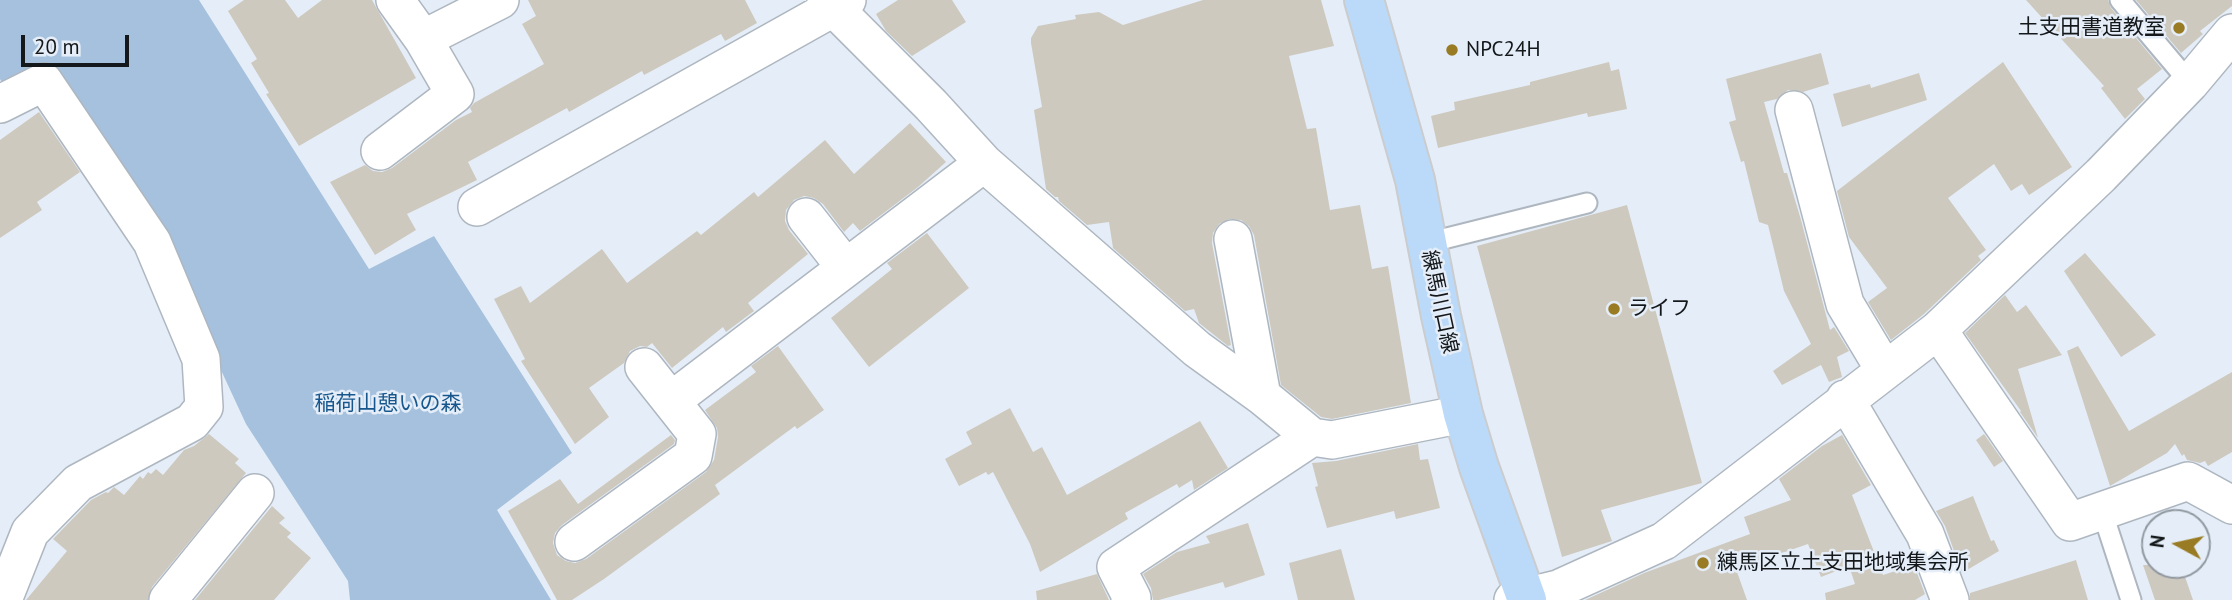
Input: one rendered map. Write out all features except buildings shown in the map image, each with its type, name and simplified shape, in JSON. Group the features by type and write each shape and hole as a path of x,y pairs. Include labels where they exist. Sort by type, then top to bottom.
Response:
{"main road":[{"name":"練馬川口線","path":"1364,0 1406,145 1464,414 1522,599"}],"street":[{"path":"380,151 455,94 423,39 395,0"},
{"path":"423,39 500,0"},
{"path":"477,207 835,2 984,163 1197,349 1262,396 1312,438 1332,440 1464,414"},
{"path":"1522,599 1558,589 1664,541 1938,330 2101,176 2190,83 2232,33"},
{"path":"0,104 44,82 145,230 201,359 204,407 192,422 78,482 30,532 3,600"},
{"path":"1794,110 1846,304 1884,369"},
{"path":"671,401 984,163"},
{"path":"806,217 846,268"},
{"path":"1233,239 1262,396"},
{"path":"1938,330 2070,522 2188,481 2232,505"},
{"path":"574,542 693,456 697,434 644,367"},
{"path":"1845,399 1925,534 1950,600"},
{"path":"1130,600 1132,598 1116,567 1312,438"},
{"path":"168,600 255,493"}],"lane":[{"path":"2120,0 2190,83"},
{"path":"1427,243 1587,203"},
{"path":"2102,511 2131,600"}],"green space":[{"name":"稲荷山憩いの森","path":"0,0 199,0 369,269 434,236 572,453 497,510 551,600 350,600 348,581 246,424 156,230 53,78 2,83"}],"place":[{"name":"土支田書道教室","path":"2179,28"},
{"name":"NPC24H","path":"1452,50"},
{"name":"ライフ","path":"1614,309"},
{"name":"練馬区立土支田地域集会所","path":"1703,563"}]}
